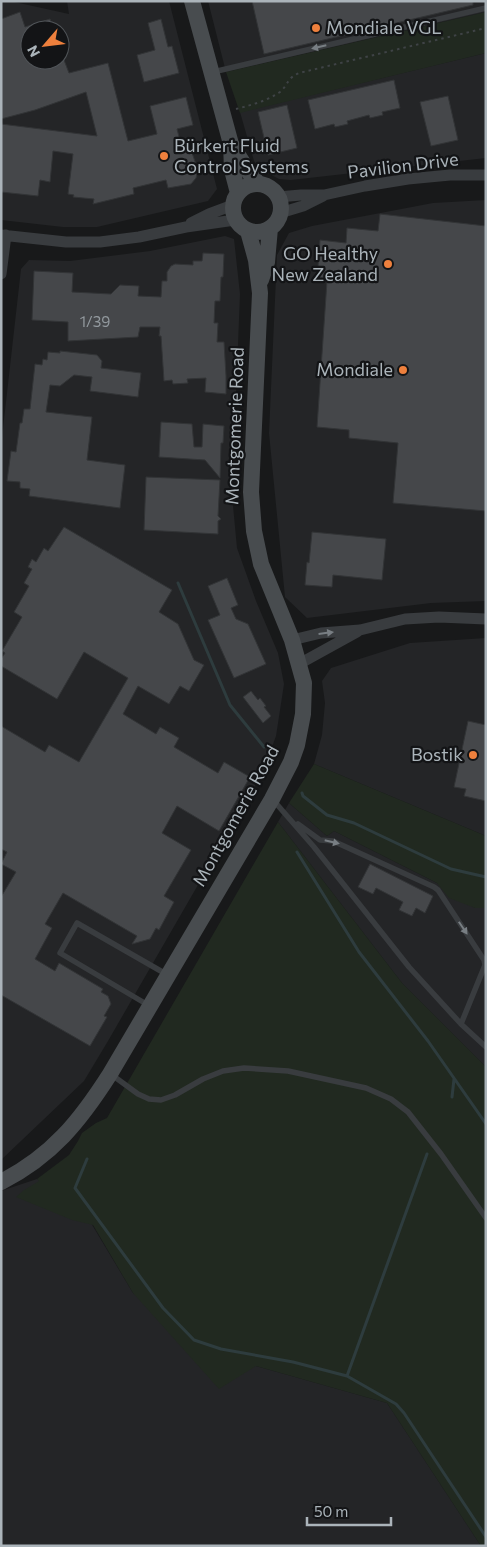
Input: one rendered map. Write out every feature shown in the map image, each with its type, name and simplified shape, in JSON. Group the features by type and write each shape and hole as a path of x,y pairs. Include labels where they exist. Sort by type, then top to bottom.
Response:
{"street":[{"path":"1,274 4,235 66,242 100,242 139,237 186,226 235,206 244,188 251,185 267,186 278,197 280,213 277,222 263,232 248,231 241,226 235,206 230,144 192,1"},
{"path":"230,144 259,184"},
{"name":"Pavilion Drive","path":"278,197 324,195 408,179 450,175 486,175"},
{"name":"Pavilion Drive","path":"280,213 303,206 324,195"},
{"name":"Montgomerie Road","path":"260,285 267,262 270,228"},
{"name":"Montgomerie Road","path":"1,1182 43,1156 69,1132 91,1104 272,799 291,762 301,730 304,683 292,640 261,564 251,510 260,285 256,260 248,231"},
{"path":"292,640 321,633 360,630 405,619 440,617 486,619"},
{"path":"299,664 360,630"}],"lane":[{"path":"211,72 486,8"},
{"path":"272,799 314,847 409,968 461,1024 486,1047"},
{"path":"290,819 320,840 333,841 438,890 484,960 485,965 461,1024"},
{"path":"150,1006 60,953 77,923 168,975"},
{"path":"110,1074 149,1100 161,1100 203,1079 223,1072 244,1068 288,1071 366,1088 391,1099 408,1112 441,1154 486,1218"}],"path":[{"path":"222,113 256,104 278,93 284,88 290,77 298,73 486,28"}],"shaded area":[{"path":"1,1 10,1 69,14 67,1 169,1 217,189 208,201 97,227 63,227 1,220"},
{"path":"208,1 486,1 486,12 226,72"},
{"path":"486,12 486,53 240,113 226,72"},
{"path":"486,53 486,158 291,180 279,179 260,169 254,161 240,112"},
{"path":"486,200 486,601 431,603 307,618 285,597 269,433 277,255 289,233 312,226 433,203"},
{"path":"225,236 234,239 240,294 232,495 237,548 256,601 278,653 284,684 276,736 263,772 84,1081 1,1160 1,446 21,269 29,260 70,261 150,251"},
{"path":"486,638 486,836 314,764 322,735 325,703 322,681 331,668 410,643"},
{"path":"314,764 486,836 486,908 475,908 449,898 437,883 334,831 327,836 289,803"},
{"path":"289,803 327,836 334,831 437,883 475,908 486,908 486,1067 402,983 278,822"},
{"path":"278,822 402,983 486,1067 486,1546 481,1546 387,1403 256,1366 219,1389 133,1293 93,1225 72,1220 16,1197 39,1181 37,1179 69,1155 82,1133 107,1118"},
{"path":"37,1179 82,1208 133,1293 256,1366 387,1403 481,1546 1,1546 1,1191"}],"building":[{"name":"Mondiale VGL","path":"252,1 473,1 473,5 264,54"},
{"path":"20,12 23,20 20,20 20,70 68,70 69,73 108,63 128,141 157,134 150,106 186,97 193,125 177,129 183,152 191,150 198,170 196,178 191,184 168,188 166,180 133,188 134,194 93,204 94,199 73,197 74,195 68,194 73,154 53,151 50,182 40,180 38,196 1,192 1,124 97,136 86,92 35,110 1,119 1,19"},
{"path":"161,19 168,47 172,46 179,73 144,82 137,55 155,50 148,23"},
{"path":"394,80 400,108 382,112 383,115 370,118 369,115 347,121 348,124 335,127 334,124 315,129 308,100"},
{"path":"448,96 458,140 431,146 420,102"},
{"path":"287,105 297,148 268,155 258,112"},
{"name":"Mondiale","path":"380,214 486,226 486,511 393,503 398,443 349,438 349,430 317,427 327,281 317,280 320,240 346,243 347,228 378,231"},
{"path":"203,253 224,254 220,301 215,301 214,323 218,323 217,342 224,342 226,394 205,392 206,378 187,379 188,383 173,384 172,380 164,381 161,336 159,336 160,327 140,327 138,337 68,341 68,322 32,320 34,271 73,273 72,292 111,294 120,285 139,286 138,296 161,297 162,281 167,281 167,272 171,266 175,264 193,265 193,261 202,261"},
{"path":"60,351 97,355 102,361 101,368 141,373 138,397 90,391 92,377 74,375 60,386 50,385 46,412 92,417 87,460 125,465 120,508 29,496 30,489 20,488 20,482 7,481 11,451 16,452 24,409 30,409 35,364 42,365 43,359 47,360 48,352 60,353"},
{"path":"161,422 192,424 194,447 202,447 203,424 224,426 223,443 221,443 220,478 205,460 159,457"},
{"path":"146,477 220,480 218,516 221,519 218,521 218,534 144,530"},
{"path":"64,527 172,590 159,612 178,624 194,660 204,665 189,691 180,686 169,704 138,686 123,714 156,734 160,727 179,738 174,747 218,773 224,762 250,777 219,831 177,806 162,833 191,850 164,896 174,902 159,930 156,928 150,939 132,944 137,936 63,893 45,924 52,928 35,959 55,971 59,963 103,989 101,992 108,996 111,1004 104,1016 107,1017 90,1046 1,995 1,897 16,872 1,864 7,852 1,849 1,726 45,752 49,745 79,762 128,678 84,652 57,699 1,666 1,659 5,653 2,651 22,617 14,612 29,586 24,583 32,569 28,567 32,559 36,562 44,548 48,551"},
{"path":"312,532 386,539 382,580 333,575 332,587 305,585"},
{"path":"227,578 238,605 231,608 236,619 248,624 266,664 234,678 208,620 220,615 208,586"},
{"path":"251,691 258,700 260,698 271,716 263,723 243,697"},
{"name":"Bostik","path":"468,721 486,725 486,801 464,796 466,789 454,787"},
{"path":"370,864 433,896 425,913 416,908 412,916 399,910 403,902 376,888 373,894 358,887"}],"waterway":[{"path":"178,583 230,705 264,747"},
{"path":"302,793 303,796 327,815 354,823 451,869 486,877"},
{"path":"297,852 359,952 428,1041 486,1124"},
{"path":"452,1097 454,1079"},
{"path":"347,1376 427,1154"},
{"path":"87,1159 75,1188 163,1308 194,1340 221,1349 293,1362 347,1376 396,1404 404,1413 486,1537"}],"place":[{"name":"Mondiale VGL","path":"316,28"},
{"name":"Bürkert Fluid Control Systems","path":"164,156"},
{"name":"GO Healthy New Zealand","path":"388,264"},
{"name":"Mondiale","path":"403,370"},
{"name":"Bostik","path":"473,755"}]}
